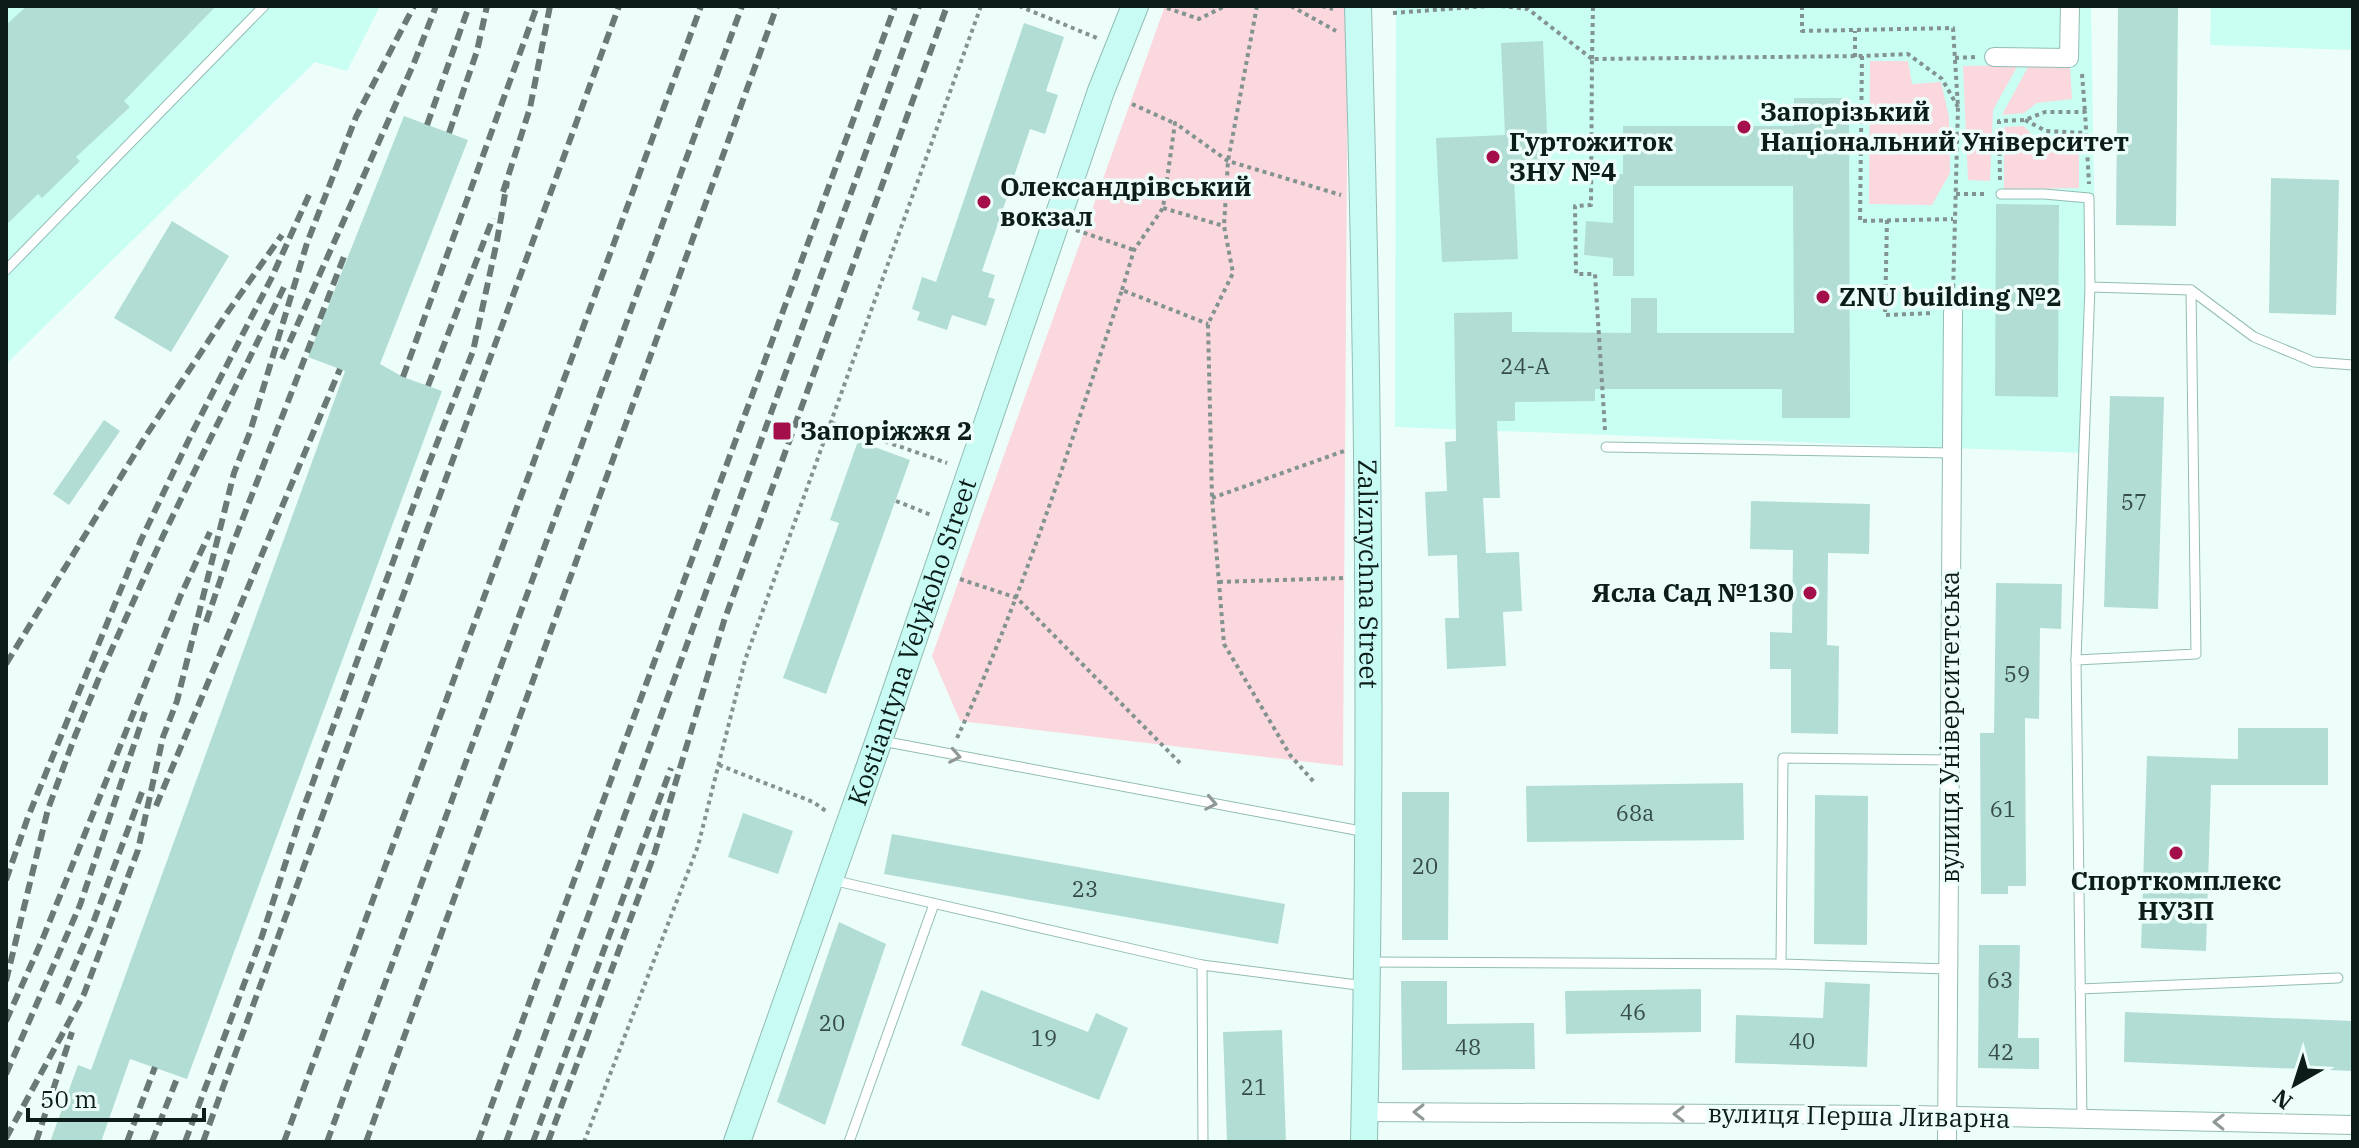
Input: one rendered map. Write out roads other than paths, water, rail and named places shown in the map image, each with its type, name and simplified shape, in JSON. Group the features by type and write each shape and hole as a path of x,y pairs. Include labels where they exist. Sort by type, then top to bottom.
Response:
{"street":[{"name":"Kostiantyna Velykoho Street","path":"737,1142 879,740 1101,91 1135,6"},
{"name":"Zaliznychna Street","path":"1358,6 1367,578 1364,1142"},
{"path":"1994,57 2069,58 2070,6"},
{"name":"вулиця Університетська","path":"1947,1142 1953,312"},
{"name":"вулиця Перша Ливарна","path":"1365,1112 1913,1115 2353,1125"}],"lane":[{"path":"6,270 264,6"},
{"path":"2001,194 2089,198 2090,287 2076,660 2082,1120"},
{"path":"2090,287 2191,290 2254,337 2314,362 2353,365"},
{"path":"2076,660 2196,654 2191,290"},
{"path":"1606,447 1952,453"},
{"path":"879,740 1366,832"},
{"path":"1781,964 1783,758 1949,760"},
{"path":"829,879 1202,965 1366,974 1781,964 1948,969"},
{"path":"849,1142 934,904"},
{"path":"1202,965 1203,1142"},
{"path":"2080,989 2338,978"}],"railway":[{"path":"6,1138 84,994 138,850 163,737 177,701 234,473 250,432 307,243 356,117 414,6"},
{"path":"282,359 414,63 436,6"},
{"path":"427,125 469,6"},
{"path":"449,133 477,51 487,6"},
{"path":"403,377 537,6"},
{"path":"503,192 530,108 550,6"},
{"path":"203,1142 619,6"},
{"path":"284,1142 701,6"},
{"path":"327,1142 742,6"},
{"path":"366,1142 777,6"},
{"path":"478,1142 895,6"},
{"path":"506,1142 919,6"},
{"path":"548,1142 654,855 724,621 947,6"},
{"path":"185,1142 262,936 301,815 426,471 473,351 507,182"},
{"path":"6,880 28,817 141,540 271,279 309,195"},
{"path":"428,386 493,218"},
{"path":"6,664 147,434 282,235"},
{"path":"206,622 231,549 345,254"},
{"path":"6,981 48,809 75,736 163,536 286,283"},
{"path":"156,806 340,369"},
{"path":"6,1021 43,938 180,597 210,532"},
{"path":"6,1074 80,905 145,712"},
{"path":"533,1142 671,768"},
{"path":"58,1004 93,923 142,792"},
{"path":"36,1142 72,1032"},
{"path":"127,1142 155,1067"},
{"path":"152,1142 178,1076"}],"place":[{"name":"Запорізький Національний Університет","path":"1744,127"},
{"name":"Гуртожиток ЗНУ №4","path":"1493,157"},
{"name":"Олександрівський вокзал","path":"984,202"},
{"name":"ZNU building №2","path":"1823,297"},
{"name":"Запоріжжя 2","path":"782,431"},
{"name":"Ясла Сад №130","path":"1810,593"},
{"name":"Спорткомплекс НУЗП","path":"2176,853"}]}
